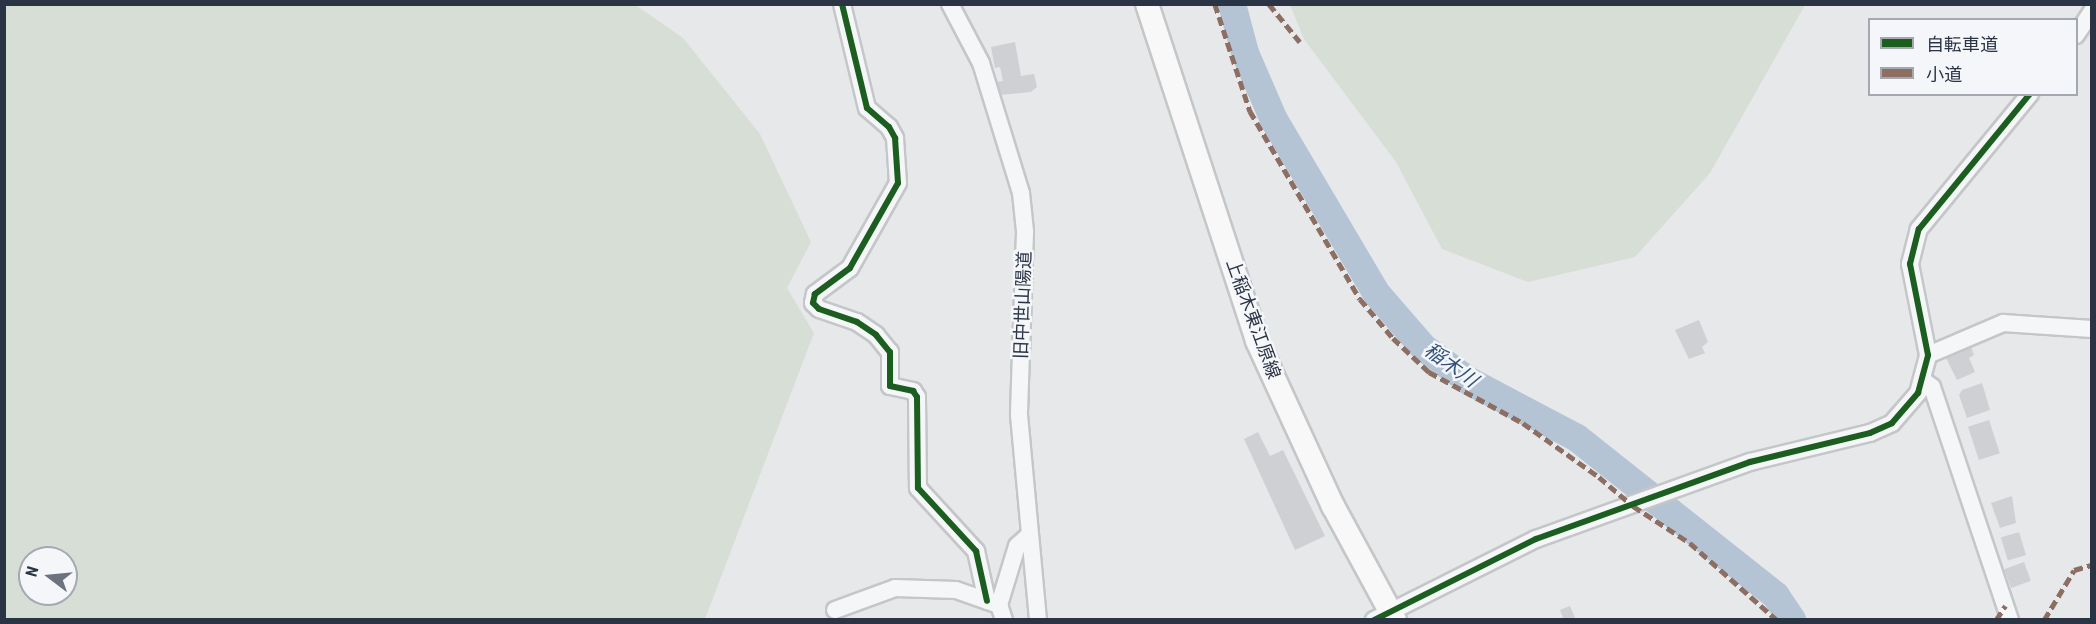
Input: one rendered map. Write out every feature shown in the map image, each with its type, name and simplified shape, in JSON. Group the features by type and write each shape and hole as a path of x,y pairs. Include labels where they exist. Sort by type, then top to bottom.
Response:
{"main road":[{"name":"上稲木東江原線","path":"1147,4 1257,341 1386,617"}],"street":[{"path":"842,4 867,108 889,127 895,138 898,183 850,268 815,294 813,303 819,309 857,321 876,335 890,352 890,386 913,392 917,397 918,488 976,551 997,608"},
{"name":"旧中世山陽道","path":"950,4 981,63 1021,193 1025,232 1019,415 1028,536 1038,620"},
{"path":"2078,32 2091,11"},
{"path":"1386,617 1536,538 1640,504 1750,462 1870,433 1892,423 1911,405 1923,380 1928,355 1910,264 1919,229 2028,96"},
{"path":"1928,355 2003,323 2091,329"},
{"path":"1923,380 1932,387 2010,620"},
{"path":"997,608 1017,546 1028,536"},
{"path":"835,610 895,588 956,590 997,608"}],"shaded area":[{"path":"634,4 683,38 760,134 811,242 787,288 814,333 705,619 5,619 5,5"},
{"path":"1290,5 1805,5 1710,173 1635,257 1528,282 1442,249 1396,162 1304,39"}],"building":[{"path":"1015,42 1021,76 1034,74 1037,87 1031,92 1000,95 997,82 1003,81 1000,67 995,68 991,47"},
{"path":"1699,320 1708,342 1702,347 1705,353 1689,359 1675,330"},
{"path":"1971,347 1974,355 1969,358 1975,372 1957,380 1946,358"},
{"path":"1982,383 1990,410 1967,418 1959,395 1962,390"},
{"path":"1989,420 2000,453 1979,460 1968,427"},
{"path":"1258,432 1270,456 1283,450 1325,536 1295,550 1244,439"},
{"path":"2012,496 2016,523 2000,528 1991,503"},
{"path":"2019,532 2026,555 2008,561 2001,538"},
{"path":"2024,562 2031,581 2011,588 2004,569"},
{"path":"1570,606 1576,620 1559,620 1563,618 1560,610"}],"waterway":[{"name":"稲木川","path":"1232,4 1245,53 1274,120 1377,294 1424,348 1469,381 1577,438 1776,596 1792,620"}],"marked path":[{"path":"1215,4 1250,111 1360,299 1393,338 1429,372 1523,423 1599,477 1633,506 1690,543 1777,620"},
{"path":"1269,4 1300,42"},
{"path":"2044,620 2074,570 2092,565"},
{"path":"1996,620 2005,606"}],"cycle path":[{"path":"842,4 867,108 889,127 895,138 898,183 850,268 815,294 813,303 819,309 857,322 876,335 890,352 890,386 913,391 917,397 918,488 976,551 987,601"},
{"path":"1374,620 1536,539 1750,462 1870,433 1892,423 1918,393 1928,355 1910,264 1919,229 2028,96"}]}
